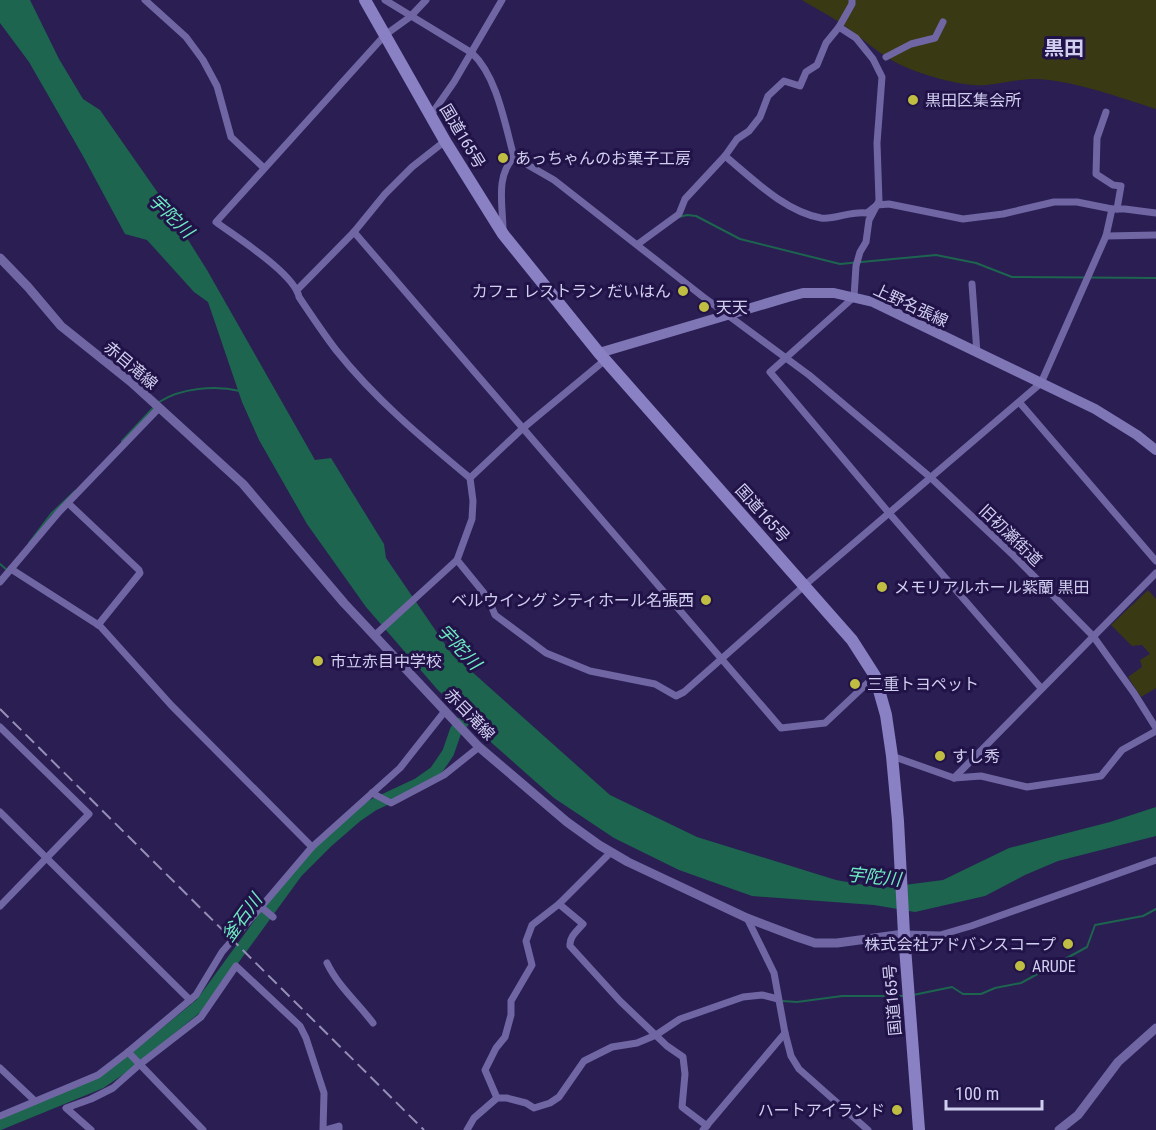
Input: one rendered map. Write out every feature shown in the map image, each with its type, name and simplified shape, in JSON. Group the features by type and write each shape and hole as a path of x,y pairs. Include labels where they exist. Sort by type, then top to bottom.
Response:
{"highway":[{"name":"国道165号","path":"365,0 446,141 503,234 602,357 852,640 875,676 886,715 892,756 898,821 903,929 920,1130"}],"main road":[{"name":"赤目滝線","path":"0,258 61,326 131,382 243,483 344,603 376,634 456,723 479,747 567,822 628,862 747,918 815,943 862,941 903,929"},
{"name":"上野名張線","path":"602,357 727,314 802,293 834,293 873,302 1095,409 1156,450"},
{"path":"1059,1130 1078,1115 1118,1062 1156,1028"}],"street":[{"path":"145,0 186,37 203,60 217,86 231,137 264,168"},
{"path":"385,0 480,61 500,104 514,157 506,165 500,188 503,234"},
{"path":"376,634 457,560 472,519 473,501 470,478 414,431 359,377 329,341 299,297 298,289 282,272 216,222 385,35 410,17 426,0"},
{"path":"431,115 472,54 502,0"},
{"path":"638,244 679,214 685,199 737,139 749,131 760,117 768,96 778,85 784,81 800,86 803,83 806,72 818,65 826,43 839,27 852,0"},
{"path":"886,57 911,44 935,38 943,22"},
{"path":"839,27 856,38 873,59 882,77 877,143 879,191 877,205 869,220 866,242 857,263 854,297 770,372 1041,688"},
{"path":"457,560 488,598 495,615 546,653 590,671 655,684 676,696 684,692 720,658 1041,383 1106,236 1121,186 1113,185 1096,174 1097,138 1106,112"},
{"path":"298,289 354,232 399,180 446,141"},
{"path":"724,156 784,202 821,218 833,218 854,212 867,213 877,205 889,204 963,219 1003,214 1054,202 1077,202 1114,209 1156,213"},
{"name":"旧初瀬街道","path":"514,157 554,180 785,357 930,477 1013,555 1093,636 1156,730"},
{"path":"354,232 781,728 825,723 875,676"},
{"path":"1106,236 1156,236"},
{"path":"972,284 977,352"},
{"path":"470,478 602,357"},
{"path":"1020,403 1156,561"},
{"path":"0,582 156,406"},
{"path":"68,503 140,573 98,626"},
{"path":"11,569 98,626 171,705 312,847"},
{"path":"954,778 1156,573"},
{"path":"0,1116 98,1075 130,1054 190,1000 204,985 222,952 312,847 375,795 400,768 445,711"},
{"path":"0,727 88,814 0,906"},
{"path":"892,756 954,778 981,776 1027,787 1101,776 1122,750 1156,730"},
{"path":"375,795 389,802 444,775 479,747"},
{"path":"0,812 190,1000"},
{"path":"497,1098 484,1070 505,1037 512,1001 532,965 526,940 532,925 559,904 611,852"},
{"path":"903,929 940,935 1156,860"},
{"path":"559,904 583,924 569,941 570,946 620,1001 667,1046 683,1057 686,1074 682,1107 705,1128 784,1033"},
{"path":"236,928 257,905 272,916"},
{"path":"747,918 774,973 784,1033 791,1056 799,1069 868,1130"},
{"path":"327,963 334,978 373,1023"},
{"path":"91,1130 66,1108 113,1088 138,1064 201,1017 236,966 300,1026 324,1093 324,1130 339,1126 339,1130"},
{"path":"466,1130 474,1118 497,1098 526,1103 534,1108 550,1103 559,1097 584,1061 612,1047 637,1043 656,1035 687,1016 743,997 762,995 778,999"},
{"path":"130,1054 203,1130"},
{"path":"0,1068 35,1101"}],"shaded area":[{"path":"802,0 1156,0 1156,109 1097,90 1051,80 1030,79 978,85 958,83 927,75 893,61 838,21"},
{"path":"1148,590 1156,599 1156,688 1141,697 1128,677 1142,667 1140,660 1150,654 1142,645 1132,646 1111,625"}],"water":[{"name":"宇陀川","path":"0,0 30,0 59,59 83,99 100,110 165,203 207,270 315,460 331,458 384,544 386,558 451,653 610,795 697,837 836,880 881,888 943,880 1009,848 1110,822 1156,807 1156,836 1058,861 985,896 915,912 874,905 752,896 679,870 614,838 554,798 485,737 437,689 366,607 307,524 259,440 242,402 208,302 194,292 147,240 125,234 29,62 0,23"}],"waterway":[{"path":"679,217 696,216 740,239 840,264 936,255 976,263 1012,277 1156,278"},
{"path":"159,402 168,397 198,389 220,388 240,391"},
{"path":"122,441 155,406"},
{"path":"29,543 51,514 75,491"},
{"path":"0,564 7,570"},
{"name":"釜石川","path":"0,1124 100,1083 125,1066 201,1004 297,872 357,816 373,805 418,784 435,772 448,753 456,730 477,706"},
{"path":"913,995 952,987 963,994 981,994 995,988 1021,983 1087,947 1095,925 1143,916 1156,909"},
{"path":"782,1001 797,1002 842,996 904,996"}],"railway":[{"path":"0,709 424,1130"}],"place":[{"name":"黒田区集会所","path":"913,100"},
{"name":"あっちゃんのお菓子工房","path":"503,158"},
{"name":"カフェ レストラン だいはん","path":"683,291"},
{"name":"天天","path":"704,307"},
{"name":"メモリアルホール紫蘭 黒田","path":"882,587"},
{"name":"ベルウイング シティホール名張西","path":"706,600"},
{"name":"市立赤目中学校","path":"318,661"},
{"name":"三重トヨペット","path":"855,684"},
{"name":"すし秀","path":"940,756"},
{"name":"株式会社アドバンスコープ","path":"1068,944"},
{"name":"ARUDE","path":"1020,966"},
{"name":"ハートアイランド","path":"897,1110"}],"district":[{"name":"黒田","path":"1064,48"}]}
